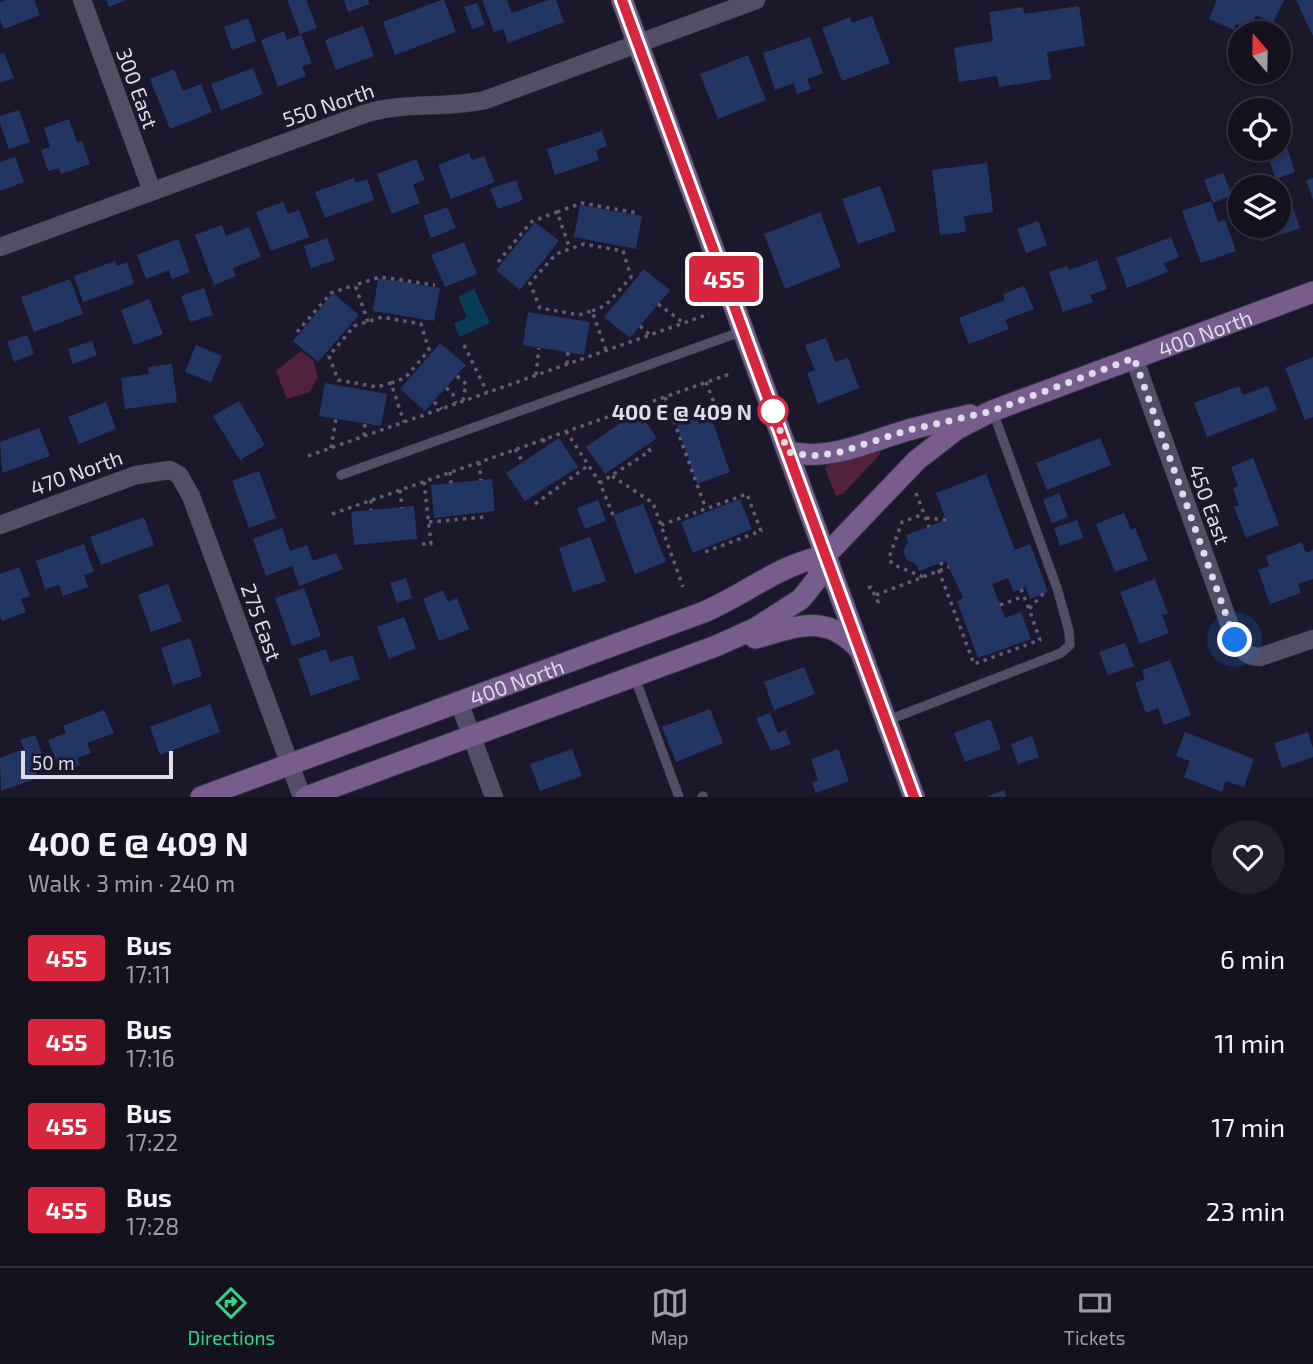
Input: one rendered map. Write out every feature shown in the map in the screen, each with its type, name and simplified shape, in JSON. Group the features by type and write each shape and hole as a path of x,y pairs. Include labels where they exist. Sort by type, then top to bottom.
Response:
{"main road":[{"path":"622,0 914,797"},
{"name":"400 North","path":"304,797 716,646 756,628 801,599 817,579 825,556 917,460 957,429 992,411 1313,292"},
{"path":"788,452 811,456 837,453 905,431 992,411"},
{"name":"400 North","path":"201,797 704,612 747,592 789,566 825,556"},
{"path":"716,646 807,625 830,628 842,634 861,652"}],"street":[{"name":"300 East","path":"82,0 152,191"},
{"name":"550 North","path":"0,247 378,109 393,106 455,105 485,100 756,0"},
{"name":"450 East","path":"1134,358 1231,633 1240,647 1253,657 1267,656 1313,639"},
{"name":"470 North","path":"0,525 136,475 170,470"},
{"name":"275 East","path":"170,470 179,475 191,496 304,797"},
{"path":"459,702 494,797"}],"lane":[{"path":"341,475 743,331"},
{"path":"886,721 1061,653 1070,645 1069,631 1057,588 992,411"},
{"path":"634,676 679,797"}],"path":[{"path":"498,262 531,222 582,203 637,213"},
{"path":"557,212 570,249"},
{"path":"584,244 623,251 631,277 606,305 592,311 579,315 540,308 530,283 556,254 584,244"},
{"path":"297,332 331,292 380,277 435,285"},
{"path":"355,285 368,322"},
{"path":"658,304 684,323"},
{"path":"592,311 606,350"},
{"path":"308,456 709,314"},
{"path":"382,317 421,324 429,350 405,378 391,383 377,387 338,380 329,356 354,326 382,317"},
{"path":"640,326 649,335"},
{"path":"464,345 487,392"},
{"path":"536,375 539,348"},
{"path":"567,364 568,352"},
{"path":"332,514 730,374"},
{"path":"457,376 466,384 463,401"},
{"path":"706,382 718,413"},
{"path":"391,383 404,422"},
{"path":"446,387 453,392 456,403"},
{"path":"665,397 706,509"},
{"path":"434,402 442,408"},
{"path":"331,448 336,419"},
{"path":"364,436 365,424"},
{"path":"566,431 600,483 613,515"},
{"path":"542,439 547,446"},
{"path":"600,483 650,451 646,445"},
{"path":"515,449 523,462"},
{"path":"479,462 481,480"},
{"path":"535,504 589,465"},
{"path":"450,472 451,483"},
{"path":"612,476 653,503 683,587"},
{"path":"422,544 431,544 424,481"},
{"path":"400,489 402,508"},
{"path":"916,493 929,527"},
{"path":"661,526 747,494 761,531 702,553"},
{"path":"371,500 371,510"},
{"path":"923,577 892,564 890,558 902,522 925,516 946,520"},
{"path":"429,522 485,517"},
{"path":"943,562 939,571 974,664 1040,640 1021,589"},
{"path":"876,595 949,567"},
{"path":"868,588 873,587 878,602 874,604"},
{"path":"1029,609 1044,593"},
{"path":"1000,605 1024,596"}],"shaded area":[{"path":"301,351 313,360 318,377 310,392 287,399 276,371"},
{"path":"880,449 880,454 843,494 836,496 825,469 828,461"}],"water":[{"path":"474,289 490,323 460,337 454,324 467,317 458,297"}],"building":[{"path":"34,0 40,15 4,29 0,20 0,2"},
{"path":"106,0 126,0 109,7"},
{"path":"287,0 306,0 317,28 300,34"},
{"path":"344,0 368,0 370,4 348,12"},
{"path":"444,0 456,32 395,55 383,22"},
{"path":"482,0 507,0 512,13 548,0 556,0 564,22 508,43 503,29 494,32"},
{"path":"1217,0 1284,0 1274,21 1256,15 1253,21 1228,21 1228,27 1209,19"},
{"path":"1296,0 1313,0 1313,36"},
{"path":"477,3 485,25 472,29 464,7"},
{"path":"1079,6 1085,46 1047,52 1051,79 999,87 997,76 959,82 954,48 993,41 989,12 1023,7 1024,14"},
{"path":"872,16 890,63 842,81 822,28 850,17 852,23"},
{"path":"248,18 256,41 232,50 224,27"},
{"path":"363,26 374,56 336,70 325,40"},
{"path":"284,31 287,40 301,35 312,63 302,66 306,76 278,87 261,40"},
{"path":"810,37 823,73 807,79 811,89 797,94 794,83 775,90 763,53"},
{"path":"4,53 14,78 0,83 0,54"},
{"path":"748,55 766,100 718,119 700,74"},
{"path":"253,68 263,94 221,110 211,84"},
{"path":"174,69 183,91 201,84 212,112 170,129 150,79"},
{"path":"19,110 30,142 9,149 0,116"},
{"path":"69,119 77,142 82,141 90,164 61,174 59,168 48,171 41,150 50,147 44,128"},
{"path":"602,131 607,146 596,150 599,160 555,175 547,149"},
{"path":"469,153 472,160 484,156 495,182 451,199 438,165"},
{"path":"15,157 24,182 0,191 0,162"},
{"path":"416,159 425,180 413,184 420,203 392,214 377,174"},
{"path":"1291,160 1295,172 1274,175 1269,161"},
{"path":"987,163 993,212 964,216 966,232 940,235 932,170"},
{"path":"1223,173 1228,185 1228,197 1213,203 1204,180"},
{"path":"354,178 356,183 367,179 374,200 325,218 315,192"},
{"path":"1313,178 1313,200 1306,180"},
{"path":"516,180 523,200 498,209 490,189"},
{"path":"880,186 896,231 858,244 842,199"},
{"path":"1211,201 1218,222 1225,220 1228,238 1231,238 1236,251 1201,263 1182,211"},
{"path":"283,202 288,214 299,210 309,237 271,251 256,212"},
{"path":"1291,202 1300,228 1291,231"},
{"path":"580,205 642,216 636,249 574,237"},
{"path":"447,207 456,228 431,238 423,216"},
{"path":"820,212 841,267 785,289 764,234"},
{"path":"1038,221 1047,245 1026,253 1017,229"},
{"path":"535,222 559,241 520,290 496,270"},
{"path":"222,225 226,236 249,227 261,257 233,268 236,276 214,285 195,235"},
{"path":"1171,237 1179,257 1164,263 1168,272 1127,288 1116,258"},
{"path":"327,238 335,260 311,268 304,246"},
{"path":"178,239 190,272 172,279 169,270 146,279 137,255"},
{"path":"464,242 477,274 445,287 431,255"},
{"path":"1097,260 1107,289 1090,295 1093,302 1063,312 1049,272 1067,266 1069,270"},
{"path":"115,261 117,266 127,262 134,284 83,302 74,276"},
{"path":"644,269 670,290 630,338 604,317"},
{"path":"378,278 440,288 434,321 373,311"},
{"path":"70,279 83,314 34,332 21,297"},
{"path":"1024,286 1034,309 1005,320 1009,329 969,344 959,318 1005,300 1003,294"},
{"path":"204,288 213,315 190,322 181,296"},
{"path":"333,293 359,315 318,362 293,341"},
{"path":"149,299 163,334 134,345 121,310"},
{"path":"528,312 590,322 584,355 523,345"},
{"path":"27,335 34,354 14,362 7,342"},
{"path":"826,338 835,362 848,358 859,388 818,404 807,373 815,370 805,345"},
{"path":"92,341 97,355 73,364 68,349"},
{"path":"440,343 466,365 425,411 400,389"},
{"path":"196,345 222,356 211,382 185,372"},
{"path":"1313,357 1313,417 1305,420 1285,368"},
{"path":"172,364 177,402 125,409 121,378 149,374 148,367"},
{"path":"325,383 387,394 381,426 319,416"},
{"path":"1239,386 1243,395 1268,386 1277,410 1207,437 1194,403"},
{"path":"239,401 265,445 240,460 213,416"},
{"path":"106,402 116,429 79,444 68,417"},
{"path":"638,411 657,438 605,474 586,447"},
{"path":"710,414 730,472 697,484 677,425"},
{"path":"39,428 50,456 2,473 0,442"},
{"path":"559,438 578,467 525,501 506,473"},
{"path":"1100,438 1111,465 1047,490 1036,463"},
{"path":"1253,458 1279,525 1246,538 1234,507 1239,505 1233,488 1238,486 1231,467"},
{"path":"259,471 276,518 249,528 232,481"},
{"path":"986,474 1015,550 1030,544 1048,592 1030,599 1026,587 1014,592 1008,578 992,584 1005,618 1021,612 1031,639 978,658 957,601 963,598 946,561 919,571 916,564 907,560 903,551 908,542 906,535 946,520 936,493"},
{"path":"492,479 495,511 434,518 431,485"},
{"path":"1059,493 1068,517 1052,523 1043,500"},
{"path":"740,499 752,529 693,553 681,522"},
{"path":"598,500 606,521 585,529 577,508"},
{"path":"643,504 666,562 635,574 613,515"},
{"path":"414,506 417,539 354,545 351,512"},
{"path":"1124,513 1131,530 1135,528 1148,560 1115,572 1096,524"},
{"path":"144,517 154,545 101,565 90,537"},
{"path":"1077,520 1083,538 1060,546 1054,528"},
{"path":"282,528 290,551 307,545 313,561 336,553 343,569 299,586 292,566 266,576 253,539"},
{"path":"590,537 606,581 573,592 559,548"},
{"path":"1302,542 1306,553 1313,550 1313,579 1298,584 1301,593 1270,604 1258,570 1269,566 1266,556"},
{"path":"84,544 94,572 84,575 88,587 63,596 59,585 45,589 36,561"},
{"path":"19,567 30,596 21,599 26,612 2,621 0,574"},
{"path":"406,578 412,598 397,603 390,583"},
{"path":"1155,579 1168,613 1162,615 1169,633 1140,644 1120,592"},
{"path":"168,584 182,621 151,632 138,595"},
{"path":"304,588 321,636 292,646 275,598"},
{"path":"443,590 448,602 457,598 469,629 439,641 423,599"},
{"path":"404,617 416,648 389,659 377,627"},
{"path":"190,638 202,676 173,685 161,648"},
{"path":"1125,643 1134,666 1108,675 1099,652"},
{"path":"326,649 330,662 352,655 360,679 311,696 298,659"},
{"path":"1170,660 1191,715 1164,725 1158,708 1146,713 1135,683 1145,679 1142,670"},
{"path":"804,667 815,694 774,710 764,682"},
{"path":"210,704 220,732 160,755 150,727"},
{"path":"710,709 723,743 676,762 662,727"},
{"path":"104,710 114,733 87,743 91,753 77,758 80,765 61,772 48,740 66,733 63,726"},
{"path":"770,713 778,733 785,730 791,744 771,751 756,718"},
{"path":"990,719 1001,749 965,762 954,733"},
{"path":"1185,732 1254,759 1244,787 1226,781 1222,792 1184,777 1190,761 1176,756"},
{"path":"1308,732 1313,757 1282,768 1274,743"},
{"path":"35,735 42,754 31,757 38,778 1,791 0,758 24,749 20,740"},
{"path":"1032,736 1039,757 1018,764 1011,744"},
{"path":"572,749 582,776 540,791 530,764"},
{"path":"838,749 849,781 816,793 812,783 818,780 811,759"},
{"path":"1004,790 1006,797 986,797"}],"bus line":[{"name":"455","path":"622,0 914,797"}],"place":[{"name":"400 E @ 409 N","path":"773,411"}],"route":[{"path":"773,411 770,403 788,452 811,456 837,453 905,431 992,411 1134,358 1235,640"}]}
